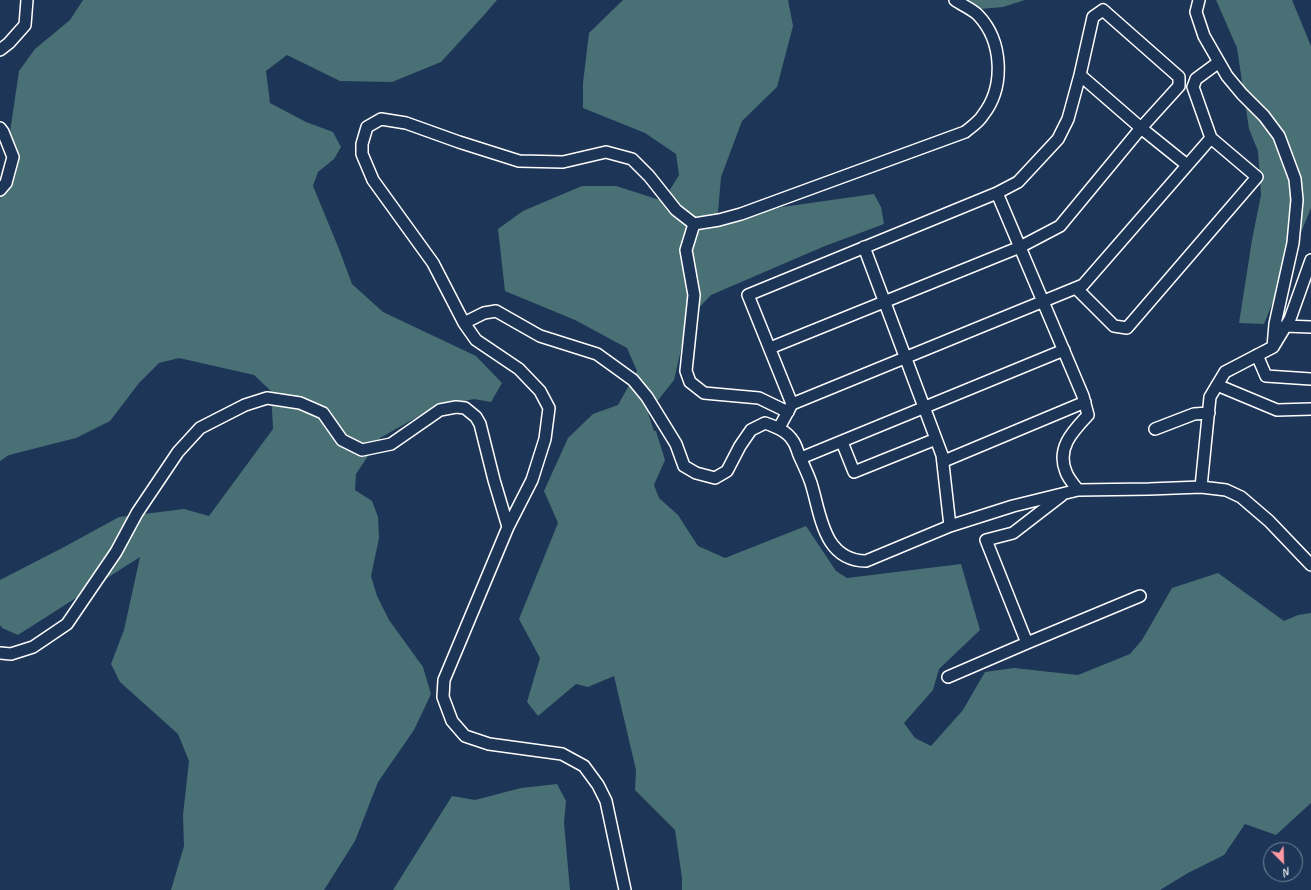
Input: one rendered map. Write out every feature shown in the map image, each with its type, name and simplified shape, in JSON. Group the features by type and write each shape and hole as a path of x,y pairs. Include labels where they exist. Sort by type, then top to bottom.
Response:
{"street":[{"path":"0,50 9,43 25,25 27,0"},
{"path":"625,890 606,801 598,785 584,766 562,754 489,744 465,736 452,721 443,697 444,680 508,527 532,480 545,439 549,408 540,391 519,369 476,340 464,324 434,263 373,180 362,154 362,144 367,127 381,119 406,123 519,161 563,162 606,152 632,159 649,176 676,210 694,224 719,220 741,214 965,132 983,116 995,95 999,66 993,37 978,14 955,0"},
{"path":"1199,0 1196,12 1204,36 1227,76 1242,94 1264,116 1279,136 1295,179 1297,200 1293,243 1275,324 1273,347"},
{"path":"770,348 1020,247 1060,226 1141,128 1178,86 1179,77 1103,10 1093,17 1068,119 1058,139 1018,182 997,193 748,295 770,348 790,408"},
{"path":"1076,288 1114,326 1127,328 1257,177 1211,138 1193,88 1196,79 1219,62"},
{"path":"1080,75 1141,128 1187,165"},
{"path":"0,128 13,157 6,183 0,190"},
{"path":"779,428 790,408 905,357 1084,285 1211,138"},
{"path":"997,193 1064,350 1088,416 1071,432 1063,453 1066,472 1078,490"},
{"path":"694,224 686,250 694,295 686,371 690,382 704,393 759,398 790,408"},
{"path":"864,247 944,461 950,526"},
{"path":"1201,487 1210,397 1216,384 1225,372 1273,347 1290,319 1311,260"},
{"path":"464,324 484,313 496,311 540,336 597,354 633,380 647,397 676,444 684,466 696,474 714,478 727,471 740,446 751,430 765,423 779,428 793,440 811,483 820,521 830,540 842,554 855,561 866,561 950,526 1014,506 1078,490 1201,487 1226,490 1241,497 1269,521 1311,565"},
{"path":"1286,326 1311,327"},
{"path":"801,458 1064,350"},
{"path":"1257,355 1266,376 1311,379"},
{"path":"1216,384 1277,410 1311,409"},
{"path":"0,653 11,654 34,647 67,624 116,552 137,513 178,452 200,428 245,406 267,398 300,403 322,413 342,440 362,450 391,444 440,410 456,407 465,408 476,417 480,424 508,527"},
{"path":"944,461 1084,402"},
{"path":"1155,428 1194,414 1209,413"},
{"path":"842,442 854,472 936,439"},
{"path":"1027,643 986,540 1012,533 1065,493"},
{"path":"948,677 1140,596"}],"green space":[{"path":"83,0 497,0 441,62 392,82 340,81 287,55 266,71 270,103 306,122 333,132 341,147 334,159 318,172 313,186 352,284 383,312 476,356 502,383 491,402 474,399 433,408 380,438 356,474 355,490 372,501 378,517 379,538 371,576 377,596 389,620 423,667 431,694 414,730 378,782 355,841 324,890 171,890 184,846 183,815 189,761 178,734 120,682 111,664 124,630 140,557 18,635 2,628 0,625 0,580 119,517 184,509 209,516 273,429 271,391 254,375 179,358 159,363 139,383 110,421 76,438 9,455 0,461 0,200 19,71 35,49 70,20"},
{"path":"623,0 788,0 793,26 777,87 742,121 721,177 717,224 782,207 874,194 881,207 884,224 825,246 711,295 695,312 686,328 674,380 648,413 654,431 656,431 665,460 654,485 659,498 678,515 698,546 725,558 806,526 836,571 847,578 961,564 980,630 939,669 933,690 904,723 915,738 931,746 963,710 985,672 1014,668 1078,675 1130,654 1142,640 1172,588 1218,573 1284,621 1298,615 1311,613 1311,803 1276,835 1245,824 1224,855 1188,873 1160,890 682,890 682,878 675,830 635,790 636,770 614,676 588,687 576,684 538,716 527,702 540,658 519,619 558,523 544,491 568,438 593,414 618,405 637,371 627,348 575,320 505,291 498,229 523,211 582,186 616,186 663,201 679,175 676,154 645,133 583,108 583,83 589,33"},
{"path":"969,0 1025,0 1003,7 980,9"},
{"path":"1216,0 1292,0 1311,46 1311,208 1264,324 1239,323 1252,240 1261,195 1258,151 1249,129 1237,48"},
{"path":"557,784 566,801 564,823 570,890 393,890 452,796 475,800 521,788"}]}
